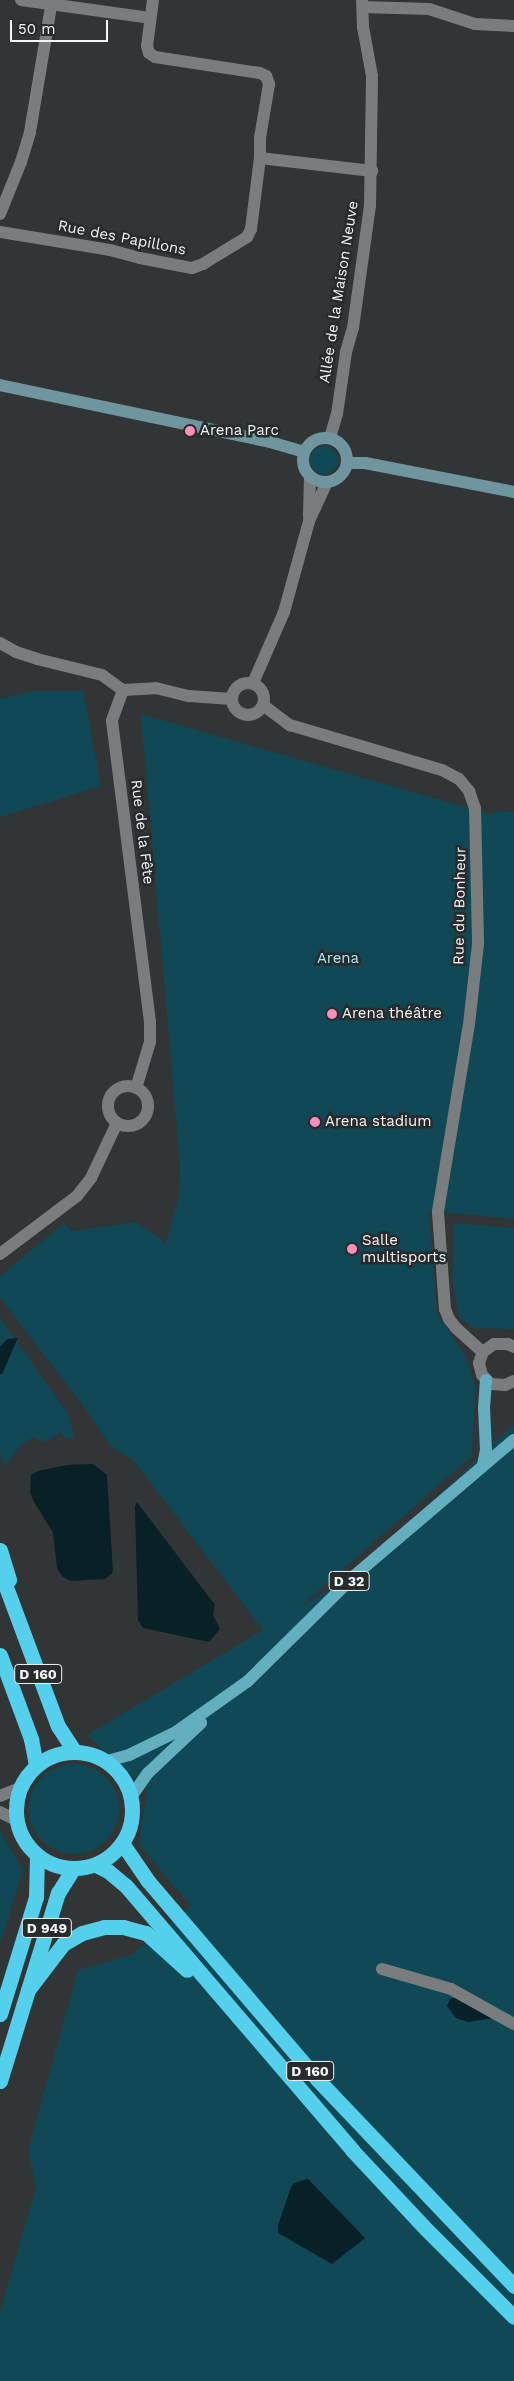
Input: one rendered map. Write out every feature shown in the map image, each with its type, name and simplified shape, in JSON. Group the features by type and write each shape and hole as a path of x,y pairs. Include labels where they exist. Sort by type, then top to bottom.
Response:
{"highway":[{"path":"0,1550 24,1635"},
{"name":"D 160","path":"0,1571 58,1726 74,1751"},
{"name":"D 160","path":"0,1655 26,1724 36,1765"},
{"path":"74,1751 91,1754 107,1761 123,1777 131,1797 133,1813 130,1829 122,1844 106,1859 96,1864 73,1869 54,1865 37,1855 20,1833 16,1820 20,1788 26,1776 36,1765 54,1755 74,1751"},
{"name":"D 160","path":"122,1844 148,1880 317,2079 514,2286"},
{"name":"D 949","path":"0,2014 36,1897 37,1855"},
{"name":"D 160","path":"96,1864 126,1886 352,2150 432,2236 514,2317"},
{"name":"D 949","path":"0,2081 58,1893 73,1869"},
{"path":"28,1990 55,1952 72,1938 95,1929 123,1927 136,1929 154,1938 233,2012"}],"main road":[{"path":"0,385 270,442 304,452"},
{"path":"330,438 341,445 347,456 347,463 340,476 324,483 310,476 304,467 304,452 307,446 317,439 330,438"},
{"path":"347,463 365,463 514,492"},
{"path":"483,1465 486,1450 484,1408 486,1380"},
{"name":"D 32","path":"107,1761 129,1754 176,1732 248,1681 360,1570 514,1440"},
{"name":"D 32","path":"131,1797 148,1773 170,1754 219,1703"}],"street":[{"path":"21,0 150,18 153,0"},
{"path":"0,214 21,162 30,132 52,3"},
{"path":"362,3 429,9 475,24 514,26"},
{"name":"Allée de la Maison Neuve","path":"330,438 337,414 346,352 353,328 370,206 372,76 362,3"},
{"name":"Rue des Papillons","path":"0,232 110,250 192,268 203,264 247,237 252,229 260,158 260,138 269,84 266,76 260,73 155,57 149,53 147,46 150,18"},
{"path":"260,158 372,171"},
{"path":"309,521 310,476"},
{"path":"252,683 284,612 309,521 327,482"},
{"path":"0,643 16,652 37,659 102,675 123,690 156,688 189,696 232,699"},
{"path":"252,683 258,686 264,694 263,705 256,713 246,714 237,710 232,699 237,687 252,683"},
{"name":"Rue de la Fête","path":"123,690 112,720 150,1022 150,1042 136,1088"},
{"name":"Rue du Bonheur","path":"263,705 290,725 442,770 459,779 469,791 475,808 478,944 469,1024 438,1212 445,1309 449,1320 456,1328 483,1352"},
{"path":"123,1087 136,1088 146,1096 148,1109 146,1116 136,1124 124,1125 118,1123 113,1118 108,1106 112,1094 123,1087"},
{"path":"0,1254 77,1196 91,1178 118,1123"},
{"path":"514,1347 500,1342 487,1347 483,1352 479,1369 486,1380 498,1386 505,1385 514,1380"},
{"path":"0,1796 20,1788"},
{"path":"0,1812 16,1820"},
{"path":"382,1969 451,1989 514,2024"}],"green space":[{"path":"324,446 334,450 338,460 334,470 324,474 314,470 310,460 314,450"},
{"path":"33,691 83,691 101,786 0,817 0,699"},
{"name":"Arena","path":"141,714 490,814 500,811 514,812 514,1219 429,1211 437,1314 465,1355 475,1386 472,1456 300,1607 354,1576 514,1424 514,2381 0,2381 0,2313 36,2187 28,2150 78,1970 131,1955 191,1906 139,1845 147,1790 87,1735 263,1630 134,1461 111,1446 82,1404 0,1298 0,1276 64,1223 72,1231 137,1222 166,1243 179,1195 180,1165"},
{"path":"454,1223 514,1228 514,1329 474,1328 459,1317 452,1279"},
{"path":"0,1318 69,1415 74,1439 65,1438 60,1432 45,1442 33,1437 19,1447 5,1466 0,1455"},
{"path":"74,1764 91,1768 106,1777 115,1792 119,1809 115,1826 106,1841 91,1850 74,1854 57,1850 42,1841 33,1826 29,1809 33,1792 42,1777 57,1768"},
{"path":"0,1831 23,1871 0,1944"}],"shaded area":[{"path":"18,1338 2,1374 0,1374 0,1347 7,1339"},
{"path":"93,1464 107,1475 113,1572 105,1579 70,1581 62,1576 57,1568 53,1533 33,1500 30,1492 31,1475 38,1471 67,1465"},
{"path":"137,1502 215,1605 213,1615 220,1629 209,1642 143,1628 138,1620 135,1507"},
{"path":"456,1997 494,2018 468,2022 456,2018 447,2006 450,1999"},
{"path":"308,2179 365,2238 332,2264 278,2233 278,2225 291,2187 294,2183"}],"place":[{"name":"Arena Parc","path":"190,431"},
{"name":"Arena théâtre","path":"332,1014"},
{"name":"Arena stadium","path":"315,1122"},
{"name":"Salle multisports","path":"352,1249"}]}
